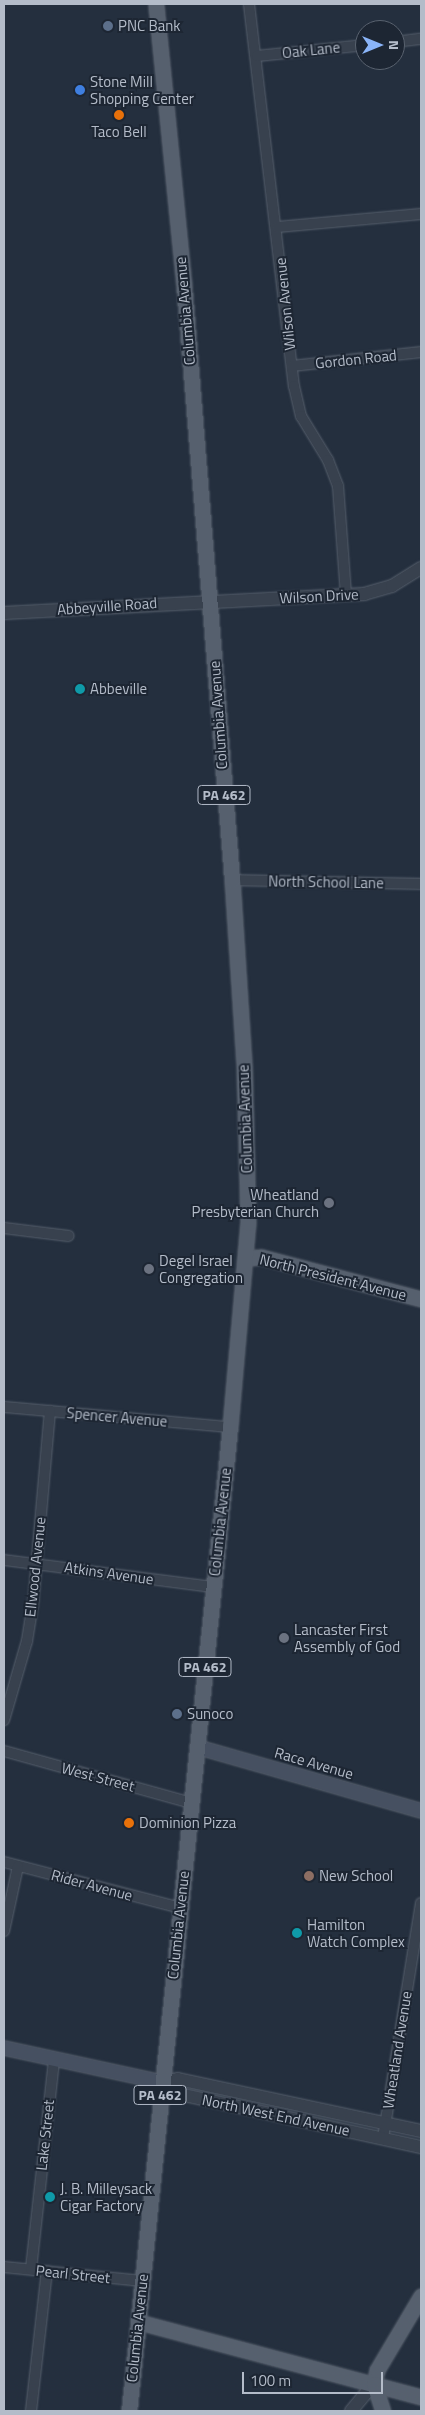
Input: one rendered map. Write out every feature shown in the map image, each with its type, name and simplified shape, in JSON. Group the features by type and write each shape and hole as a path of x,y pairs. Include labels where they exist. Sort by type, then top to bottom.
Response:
{"main road":[{"name":"Columbia Avenue","path":"129,2411 246,1258 246,1124 232,880 210,601 156,4"},
{"name":"North President Avenue","path":"246,1258 261,1257 421,1299"},
{"name":"Race Avenue","path":"197,1747 421,1811"},
{"path":"4,2048 161,2082"},
{"path":"383,2411 374,2384 376,2370 421,2296"},
{"path":"139,2322 421,2397"}],"street":[{"name":"Wilson Avenue","path":"249,4 257,56 292,366 301,416 328,460 338,486 346,595"},
{"path":"405,41 421,39"},
{"name":"Oak Lane","path":"257,56 355,46"},
{"path":"277,227 421,214"},
{"name":"Gordon Road","path":"292,366 421,352"},
{"name":"Wilson Drive","path":"210,601 346,595 378,591 421,568"},
{"name":"Abbeyville Road","path":"4,613 210,601"},
{"name":"North School Lane","path":"232,880 421,884"},
{"path":"4,1228 69,1236"},
{"name":"Spencer Avenue","path":"4,1406 230,1427"},
{"name":"Ellwood Avenue","path":"4,1720 27,1641 50,1410"},
{"name":"Atkins Avenue","path":"4,1560 213,1586"},
{"name":"West Street","path":"4,1751 191,1803"},
{"name":"Rider Avenue","path":"4,1862 181,1908"},
{"path":"4,1931 18,1866"},
{"name":"Wheatland Avenue","path":"383,2138 421,1903"},
{"name":"Lake Street","path":"31,2269 54,2059"},
{"name":"North West End Avenue","path":"161,2082 178,2079 421,2131"},
{"name":"North West End Avenue","path":"161,2082 175,2094 421,2147"},
{"name":"Pearl Street","path":"4,2266 142,2281"},
{"path":"31,2411 47,2271"},
{"path":"351,2411 374,2384"}],"place":[{"name":"PNC Bank","path":"108,26"},
{"name":"Stone Mill Shopping Center","path":"80,90"},
{"name":"Taco Bell","path":"119,115"},
{"name":"Abbeville","path":"80,689"},
{"name":"Wheatland Presbyterian Church","path":"329,1203"},
{"name":"Degel Israel Congregation","path":"149,1269"},
{"name":"Lancaster First Assembly of God","path":"284,1638"},
{"name":"Sunoco","path":"177,1714"},
{"name":"Dominion Pizza","path":"129,1823"},
{"name":"New School","path":"309,1876"},
{"name":"Hamilton Watch Complex","path":"297,1933"},
{"name":"J. B. Milleysack Cigar Factory","path":"50,2197"}]}
